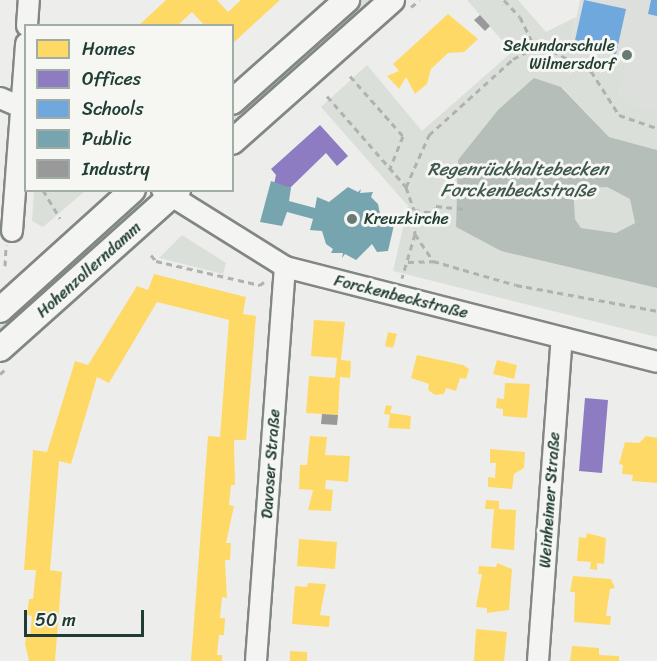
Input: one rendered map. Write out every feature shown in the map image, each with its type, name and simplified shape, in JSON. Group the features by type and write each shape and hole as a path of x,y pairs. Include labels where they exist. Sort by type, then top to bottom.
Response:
{"main road":[{"path":"234,100 347,0"},
{"path":"234,140 392,0"},
{"name":"Hohenzollerndamm","path":"0,310 131,192"},
{"name":"Hohenzollerndamm","path":"0,349 171,192"}],"street":[{"path":"27,24 29,0"},
{"path":"12,231 24,87"},
{"path":"0,98 23,108"},
{"name":"Forckenbeckstraße","path":"171,192 285,267 657,362"},
{"name":"Davoser Straße","path":"256,661 285,267"},
{"name":"Weinheimer Straße","path":"538,661 562,338"}],"path":[{"path":"504,0 520,17 535,48"},
{"path":"406,187 429,135 513,59 535,48 552,51 591,72 619,115 657,128"},
{"path":"350,75 403,136 390,168"},
{"path":"327,96 406,187 414,210 414,234 402,278"},
{"path":"44,192 60,218"},
{"path":"414,210 435,213 436,206 466,209"},
{"path":"414,234 433,261"},
{"path":"151,255 156,261 260,285 264,282"},
{"path":"408,262 433,261 516,285 657,311"}],"shaded area":[{"path":"361,0 380,0 234,130 234,112"},
{"path":"467,0 518,0 546,32 576,17 570,48 626,61 619,92 627,103 657,109 657,150 609,137 562,87 459,160 456,227 501,251 657,288 657,337 393,271 408,206 321,107 367,65 422,131 512,52"},
{"name":"Sekundarschule Wilmersdorf","path":"580,0 657,0 657,109 627,103 619,92 625,61 570,48"},
{"path":"607,187 630,199 635,223 616,233 581,228 575,219 574,199 592,188"},
{"path":"34,192 84,192 43,227 32,221"},
{"path":"124,210 135,217 0,338 0,321"},
{"path":"182,235 226,263 223,274 159,258"}],"water":[{"name":"Regenrückhaltebecken Forckenbeckstraße","path":"534,78 561,87 609,137 657,150 657,288 501,251 456,227 458,160 498,110","holes":["607,187 630,199 635,223 616,233 581,228 575,219 574,199 591,188"]}],"building: Homes":[{"path":"166,0 217,0 228,12 241,0 280,0 234,42 234,24 203,24 192,12 179,24 140,24"},
{"path":"448,14 478,39 464,52 448,53 431,69 427,84 415,94 406,77 399,89 387,76 399,71 393,64"},
{"path":"154,274 246,297 243,314 256,316 246,440 234,440 235,485 231,485 229,505 234,506 226,543 231,543 230,560 225,560 227,598 222,597 220,618 225,618 224,635 219,635 217,655 222,655 222,661 191,661 208,436 220,437 229,320 157,302 109,383 97,377 71,464 59,461 50,570 62,572 55,661 29,661 25,644 26,636 30,636 32,616 27,615 29,599 33,599 36,570 24,570 33,450 47,452 75,361 88,365 137,286 148,290"},
{"path":"314,320 345,322 341,360 351,361 350,378 340,377 338,415 306,413 309,376 335,378 337,358 311,356"},
{"path":"388,332 397,334 393,348 385,346"},
{"path":"417,355 463,365 469,369 466,379 460,378 456,391 446,388 444,394 435,395 428,390 429,384 411,378"},
{"path":"497,360 517,365 514,379 493,374"},
{"path":"505,383 530,384 527,418 503,416 503,409 496,408 497,398 504,399"},
{"path":"386,405 392,406 390,413 411,416 410,429 388,428 390,415 384,414"},
{"path":"310,436 327,437 325,455 350,456 348,482 326,480 325,489 333,490 331,511 308,510 313,490 299,489 300,465 307,465"},
{"path":"646,436 657,438 657,483 632,481 633,475 622,474 623,465 619,464 625,442 639,443"},
{"path":"490,449 525,452 524,468 514,474 512,489 488,487 488,477 495,478 496,463 490,463"},
{"path":"486,500 499,501 499,509 516,510 514,550 491,548 494,509 485,509"},
{"path":"587,533 606,538 604,564 597,563 597,570 590,569 591,562 577,561 579,537 586,538"},
{"path":"299,539 337,542 335,569 297,566"},
{"path":"497,563 512,569 509,610 487,613 487,608 476,607 482,574 478,574 479,566 496,567"},
{"path":"573,576 611,579 615,588 610,589 606,616 611,616 610,625 574,622 575,592 570,592"},
{"path":"308,583 326,584 320,615 330,616 329,627 292,624 295,586 307,587"},
{"path":"476,629 507,632 504,661 474,661"},
{"path":"572,646 599,648 599,655 619,656 619,661 570,661"},
{"path":"290,651 307,652 307,661 290,661"}],"building: Offices":[{"path":"320,125 348,156 337,166 326,153 290,188 274,184 276,175 271,169"},
{"path":"585,398 608,400 602,473 579,471"}],"building: Schools":[{"path":"584,0 626,9 616,54 574,45"},
{"path":"651,0 657,0 657,16 648,14"}],"building: Public":[{"name":"Kreuzkirche","path":"271,181 291,188 289,201 315,208 317,197 329,202 348,187 358,192 361,189 360,193 373,192 371,197 378,204 380,214 392,218 390,224 394,225 388,251 377,252 372,244 356,260 345,254 342,258 343,253 331,253 333,249 326,244 322,231 310,230 313,219 287,212 282,226 260,222"}],"building: Industry":[{"path":"480,15 490,26 485,31 474,20"},
{"path":"322,414 338,415 337,425 321,424"}],"place":[{"name":"Sekundarschule Wilmersdorf","path":"627,55"},
{"name":"Kreuzkirche","path":"352,219"}]}
